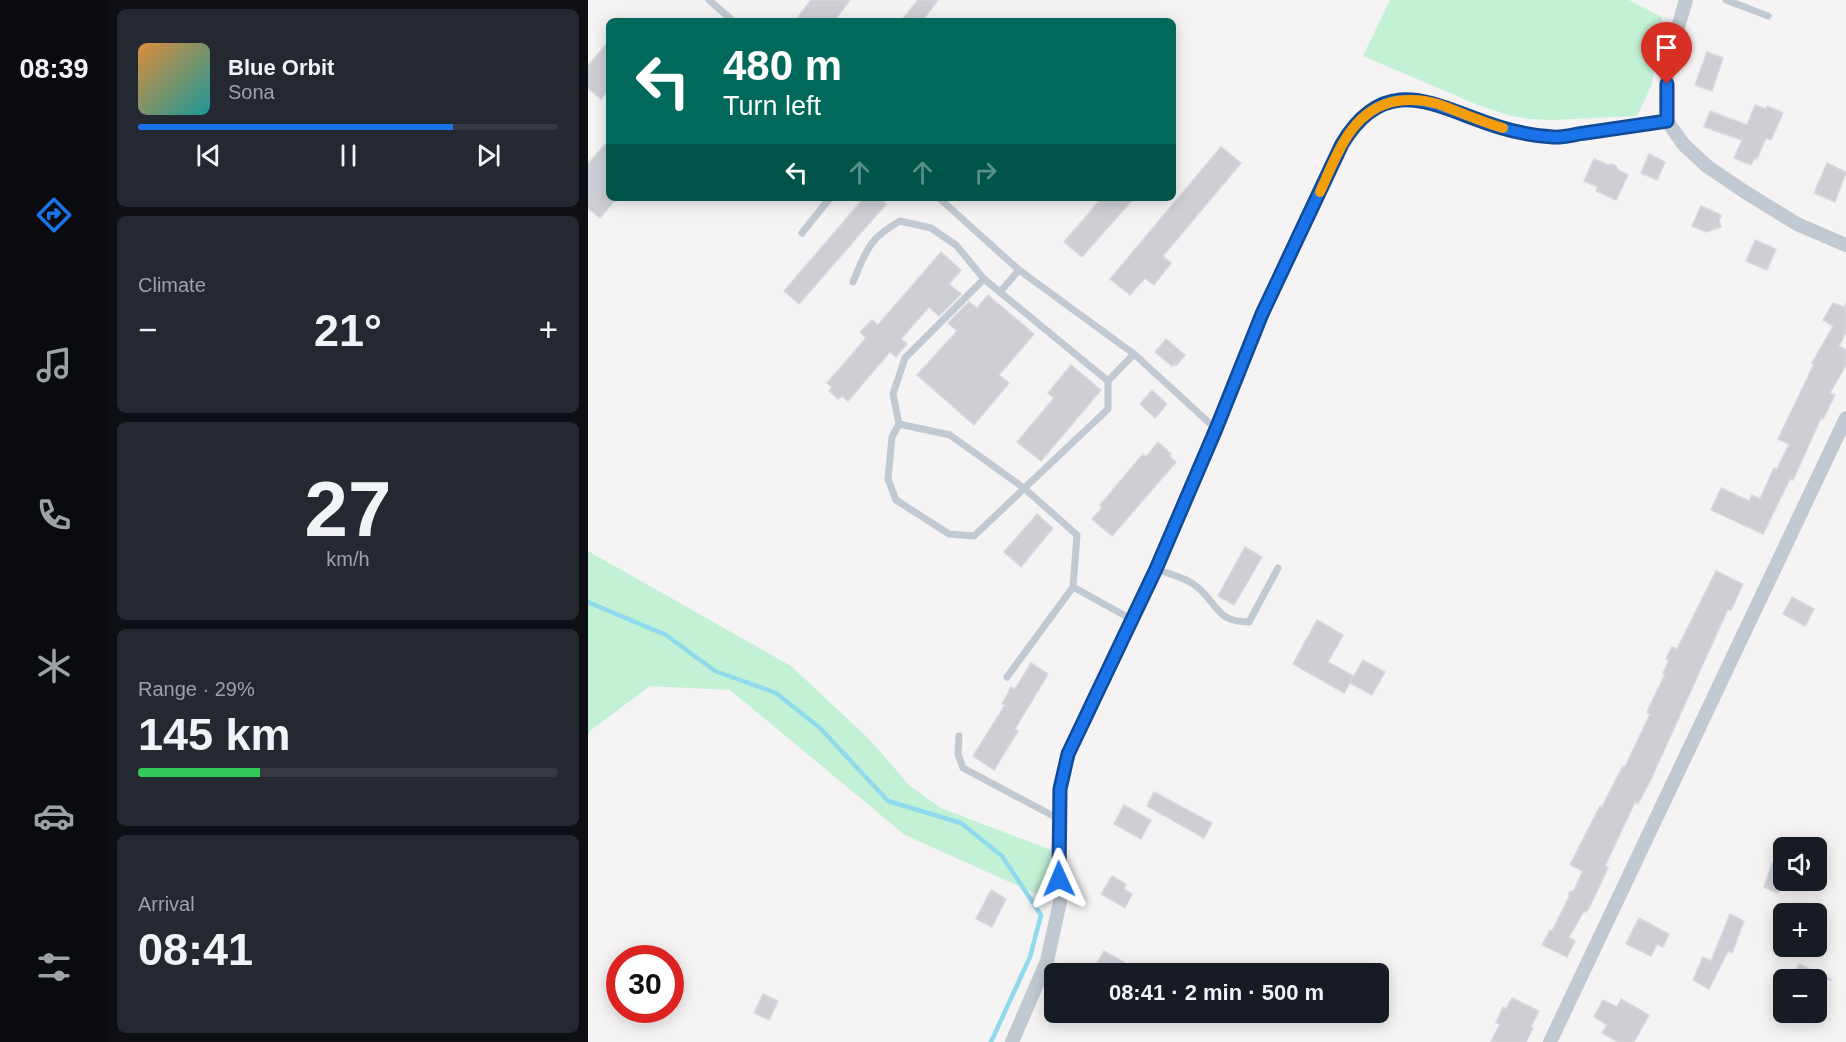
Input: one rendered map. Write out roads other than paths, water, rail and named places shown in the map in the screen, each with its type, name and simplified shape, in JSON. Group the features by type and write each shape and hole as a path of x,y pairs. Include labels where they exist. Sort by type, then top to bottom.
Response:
{"street":[{"path":"1686,0 1668,65 1667,121 1684,145 1726,180 1797,224 1846,245"},
{"path":"1012,1042 1047,961 1060,902 1060,789 1068,754 1156,569 1262,314 1342,144 1352,128 1374,108 1408,99 1435,103 1501,128 1554,137 1667,121"},
{"path":"1550,1042 1846,418"}],"lane":[{"path":"709,0 730,18"},
{"path":"1726,0 1768,16"},
{"path":"802,233 828,201"},
{"path":"942,201 1019,270 1134,354 1216,429"},
{"path":"853,282 867,249 881,231 900,221 931,228 956,245 984,279 1108,381"},
{"path":"1000,292 1019,270"},
{"path":"984,279 905,358 893,394 899,424 892,437 888,479 896,500 949,534 974,536 1108,409 1108,381 1134,354"},
{"path":"899,424 950,435 1024,488 1077,535 1073,587 1007,677"},
{"path":"1156,569 1195,585 1224,617 1235,622 1249,622 1278,568"},
{"path":"1073,587 1131,619"},
{"path":"959,736 958,754 963,768 1059,819"}],"waterway":[{"path":"588,602 666,635 715,671 776,693 820,728 888,801 961,823 1002,856 1041,915 1030,957 991,1042"}]}
